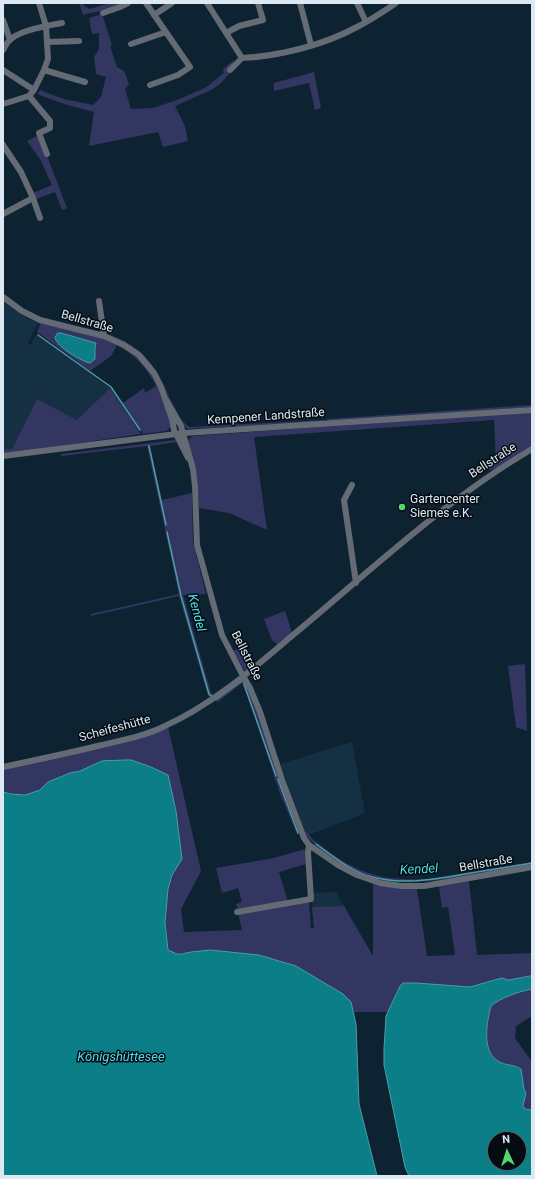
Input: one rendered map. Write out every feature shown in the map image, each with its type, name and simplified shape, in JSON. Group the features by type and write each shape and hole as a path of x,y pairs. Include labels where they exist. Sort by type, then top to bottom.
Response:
{"street":[{"path":"3,104 29,96 34,90 48,59 46,26 39,3"},
{"path":"103,13 128,3"},
{"path":"146,3 190,68 178,75 150,85"},
{"path":"154,15 172,3"},
{"path":"207,3 242,58"},
{"path":"226,33 239,26 263,20 258,3"},
{"path":"300,3 311,45"},
{"path":"357,3 366,22"},
{"path":"230,70 242,58 262,57 333,38 366,22 396,3"},
{"path":"3,20 10,40"},
{"path":"3,50 10,40 16,36 46,26 62,23"},
{"path":"131,44 166,32"},
{"path":"47,42 79,41"},
{"path":"3,70 34,90"},
{"path":"44,70 85,82"},
{"path":"29,96 50,121 50,128 40,133 48,154"},
{"path":"3,145 5,154 21,172 40,218"},
{"path":"3,214 33,198"},
{"name":"Bellstraße","path":"3,297 22,311 40,320 104,336 124,344 139,355 154,373 166,400 184,433 196,486 197,545 222,635 258,706 282,780 304,838 309,845 338,865 357,875 380,883 401,886 424,886 532,867"},
{"path":"99,301 104,336"},
{"name":"Bellstraße","path":"166,400 176,434 193,469"},
{"name":"Kempener Landstraße","path":"3,456 184,433 532,410"},
{"name":"Bellstraße","path":"243,676 421,528 468,491 512,460 532,449"},
{"path":"352,485 344,500 356,583"},
{"name":"Scheifeshütte","path":"3,767 67,754 142,736 166,726 210,701 243,676"},
{"name":"Bellstraße","path":"237,912 311,899 308,853 309,845"}],"shaded area":[{"path":"79,3 83,3 84,6 90,9 109,3 125,3 110,9 83,15"},
{"path":"102,14 117,67 124,71 129,84 125,89 131,109 153,108 205,88 224,73 223,69 234,60 232,65 235,67 220,84 211,90 175,106 185,126 188,141 163,147 158,132 89,146 94,112 64,104 37,94 41,89 42,91 64,99 93,105 101,97 106,77 96,74 94,57 99,49 99,33 92,34 89,18"},
{"path":"314,72 321,108 315,110 309,83 274,91 274,83"},
{"path":"39,135 67,208 62,210 55,192 36,199 33,193 52,185 40,159 27,141"},
{"path":"3,301 25,317 38,323 28,343 31,345 36,334 110,388 77,420 37,399 12,449 3,449"},
{"path":"41,323 118,343 143,363 154,378 171,418 171,427 166,431 143,434 123,403 144,388 145,393 156,386 149,373 129,353 117,345 111,356 90,371 37,332","holes":["57,333 96,343 95,356"]},
{"path":"104,333 123,340 139,351 146,358 158,374 181,419 190,427 324,420 322,422 188,429 183,425 134,348 123,341"},
{"path":"110,388 141,434 5,454 3,449 12,449 37,399 77,420"},
{"path":"532,405 532,407 329,422 327,419"},
{"path":"532,412 532,448 498,469 485,470 496,462 494,420 254,437 267,530 229,513 199,508 197,476 188,441 194,436"},
{"path":"175,440 177,442 150,446 162,500 192,493 193,542 206,594 183,595 211,693 215,696 212,698 208,696 179,596 91,616 91,614 179,594 147,446 61,456 61,454"},
{"path":"285,611 292,633 278,645 272,640 264,619"},
{"path":"241,647 251,668 245,671 233,651"},
{"path":"525,664 527,731 516,727 508,666"},
{"path":"244,680 256,709 299,834 297,834 279,791 253,711 242,683 218,702 214,700"},
{"path":"168,727 201,871 181,909 184,932 242,930 238,913 309,901 311,928 314,928 312,907 344,906 373,956 373,884 401,889 417,889 427,956 455,955 448,907 442,908 439,886 469,881 477,955 532,953 532,976 508,980 502,978 470,987 404,984 400,986 388,1012 354,1012 351,1002 343,994 296,966 259,955 244,953 191,952 182,954 168,950 165,923 168,889 172,875 182,859 176,811 168,775 80,771 57,778 36,792 22,795 3,792 3,768"},
{"path":"352,742 365,813 309,835 307,832 304,832 287,788 280,764"},
{"path":"304,832 307,832 318,844 339,859 362,871 374,875 399,879 428,879 532,862 532,865 429,881 412,882 379,879 347,867 316,846"},
{"path":"305,849 306,864 279,872 288,902 238,910 236,904 242,902 238,888 222,893 216,868 274,858"},
{"path":"336,892 344,906 312,907 311,893"},
{"path":"532,989 532,1016 516,1026 515,1038 532,1062 532,1112 531,1110 525,1109 523,1106 526,1093 521,1069 501,1063 493,1056 487,1043 487,1027 491,1006 510,995"}],"water":[{"path":"58,333 96,343 95,359 90,363 81,360 70,353 57,342 55,338"},
{"name":"Königshüttesee","path":"131,760 168,775 176,811 182,859 172,875 168,889 165,923 168,950 177,954 210,950 259,955 296,966 343,994 351,1002 356,1024 359,1104 377,1176 3,1176 3,792 25,795 40,790 48,782 70,773 80,771 102,761"},
{"path":"532,976 532,989 510,995 491,1006 487,1027 487,1043 489,1050 498,1061 521,1069 526,1093 523,1106 525,1109 531,1110 532,1112 532,1176 409,1176 405,1167 384,1065 386,1016 400,986 403,983 416,983 470,987 502,978 508,980"}],"waterway":[{"name":"Kendel","path":"38,335 111,387 140,430"},
{"name":"Kendel","path":"149,446 166,525"},
{"name":"Kendel","path":"167,532 181,596 209,694 213,697"},
{"name":"Kendel","path":"217,699 242,681"},
{"name":"Kendel","path":"244,684 276,776"},
{"name":"Kendel","path":"278,779 298,833"},
{"name":"Kendel","path":"316,844 339,861 358,872 365,875 390,880 428,880 532,863"}],"place":[{"name":"Gartencenter Siemes e.K.","path":"402,507"}]}
